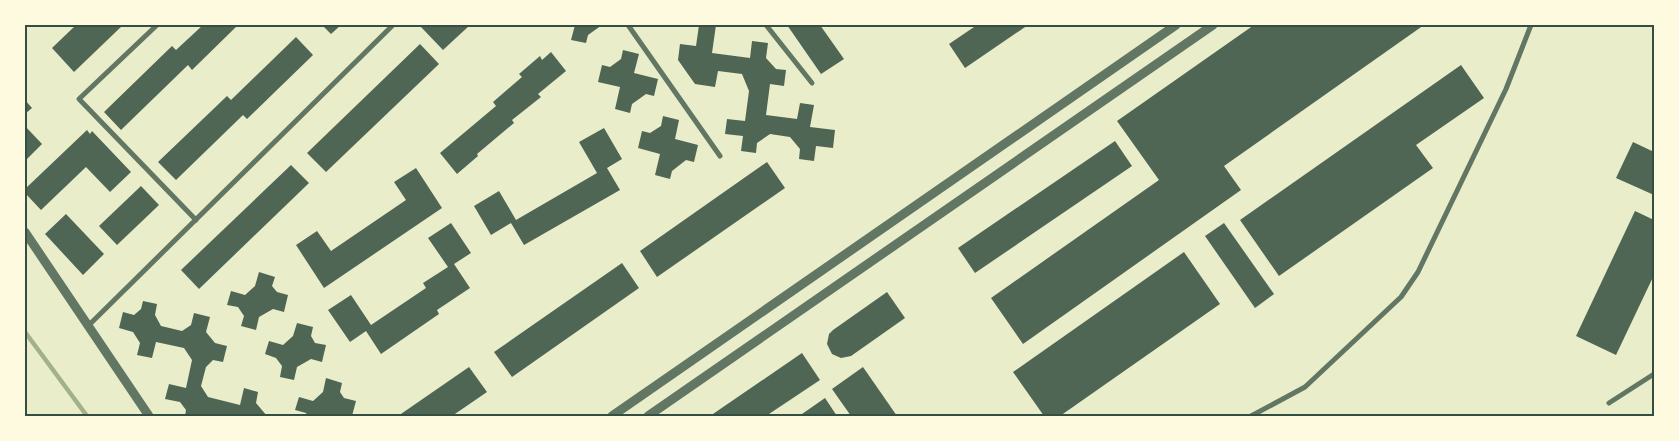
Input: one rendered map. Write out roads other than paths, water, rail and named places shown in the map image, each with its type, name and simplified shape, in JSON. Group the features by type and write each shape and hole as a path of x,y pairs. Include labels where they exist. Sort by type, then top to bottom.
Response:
{"street":[{"path":"157,25 79,99 196,220"},
{"path":"88,326 393,25"},
{"path":"628,25 720,156"},
{"path":"766,25 812,83"},
{"path":"612,416 1176,25"},
{"path":"648,416 1212,25"},
{"path":"1251,416 1305,388 1401,297 1418,272 1506,89 1531,25"},
{"path":"25,232 149,416"},
{"path":"1609,403 1654,374"}],"waterway":[{"path":"25,332 87,416"}]}
